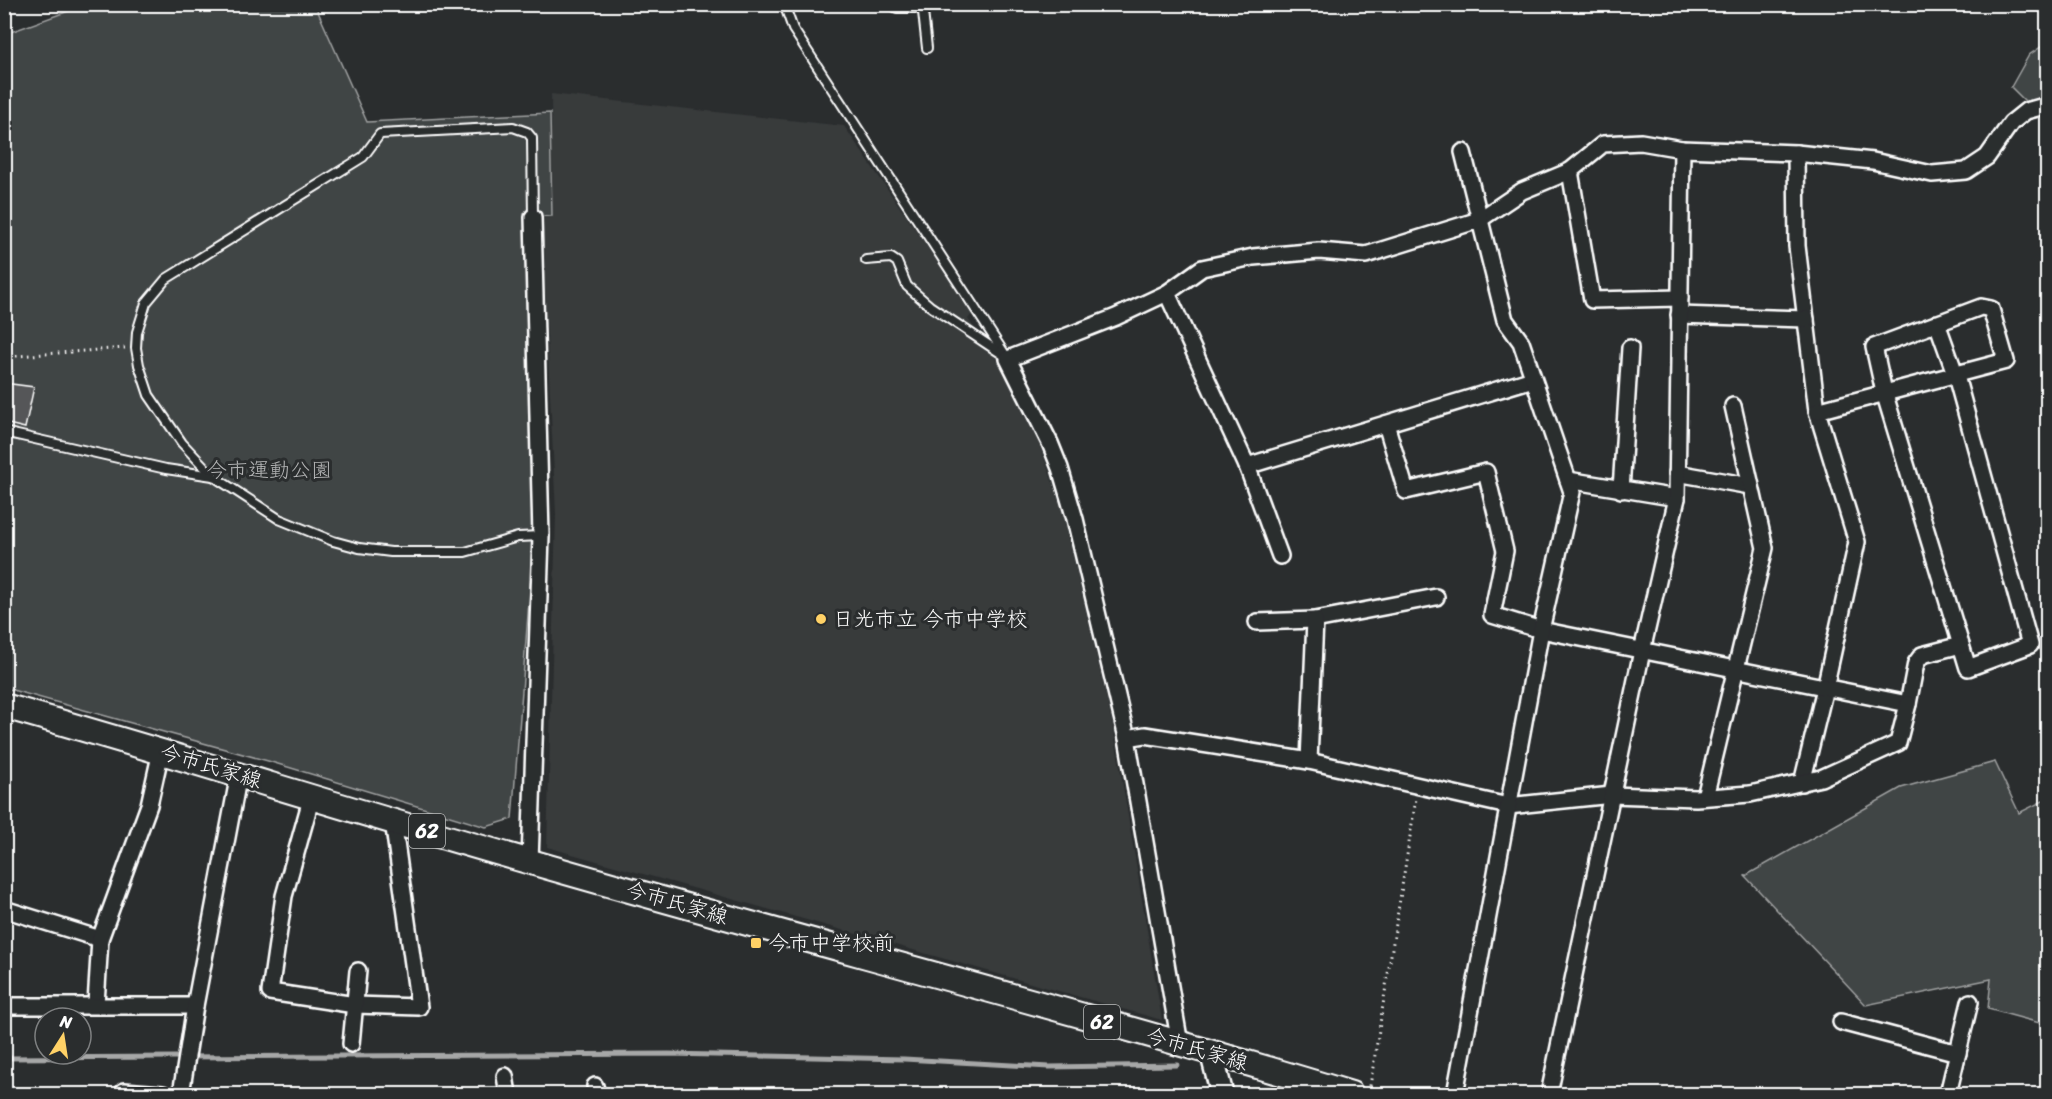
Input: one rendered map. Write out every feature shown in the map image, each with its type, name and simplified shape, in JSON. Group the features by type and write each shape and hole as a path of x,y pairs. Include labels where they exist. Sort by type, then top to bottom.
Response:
{"main road":[{"name":"今市氏家線","path":"4,706 530,862 1211,1052 1351,1095"}],"street":[{"path":"1180,1044 1127,738 1075,519 1050,443 1008,359 1116,317 1167,293 1202,268 1252,257 1319,251 1366,255 1479,220 1522,191 1570,171 1603,144 1641,142 1682,149 1796,153 1873,161 1932,174 1966,171 1986,157 2011,123 2026,111 2048,105"},
{"path":"1549,1095 1642,651 1677,498 1682,149"},
{"path":"1455,1095 1540,630 1572,492 1521,342 1505,320 1463,152"},
{"path":"1796,153 1797,246 1817,411 1857,542 1802,783"},
{"path":"1570,171 1592,300 1680,298"},
{"path":"530,862 541,536 533,217"},
{"path":"1167,293 1246,466 1280,556"},
{"path":"1817,411 1884,392 1956,376 2006,361 1991,309 1981,307 1937,323 1874,347 1884,392 1968,668 2030,645 1956,376 1937,323"},
{"path":"1679,315 1806,319"},
{"path":"1622,490 1630,348"},
{"path":"1246,466 1533,379"},
{"path":"1705,797 1765,548 1733,406"},
{"path":"1386,424 1406,491 1486,472 1505,551 1492,615 1540,630 1908,704"},
{"path":"1677,473 1750,486"},
{"path":"1568,480 1677,498"},
{"path":"1257,622 1315,620 1436,597"},
{"path":"1309,761 1315,620"},
{"path":"1127,738 1145,735 1309,761 1508,806 1612,795 1705,797 1750,794 1821,778 1898,743 1916,663 1922,655 1961,645"},
{"path":"96,1004 99,939 149,805 161,751"},
{"path":"181,1095 195,1006 239,774"},
{"path":"312,796 284,896 270,992 355,1005 419,1007 393,821"},
{"path":"4,909 99,939"},
{"path":"351,1044 358,971"},
{"path":"1948,1095 1970,1002"},
{"path":"13,1006 96,1004 195,1006"},
{"path":"1841,1022 1958,1053"},
{"path":"1211,1052 1222,1095"},
{"path":"505,1076 508,1095"},
{"path":"124,1090 163,1095"}],"lane":[{"path":"784,4 793,29 1008,359"},
{"path":"890,4 897,8 918,8 923,12 927,48"},
{"path":"533,217 532,138 527,132 513,127 380,134 363,157 166,279 146,303 137,332 136,348 149,395 182,443 213,476 279,519 333,541 359,548 391,552 465,552 518,537 541,536"},
{"path":"866,260 891,258 897,262 907,286 930,306 1008,359"},
{"path":"4,432 166,469 213,476"}],"path":[{"path":"4,357 136,348"},
{"path":"1368,1095 1419,786"}],"shaded area":[{"name":"日光市立 今市中学校","path":"551,94 844,126 973,313 968,319 1006,373 1039,443 1062,509 1113,725 1162,1020 547,847 556,514 541,217 552,216"}],"green space":[{"name":"今市運動公園","path":"85,5 315,5 367,122 550,113 552,216 525,217 533,465 532,563 512,819 486,827 268,761 5,688 5,34"},
{"path":"2047,43 2047,97 2026,102 2011,87 2029,55"},
{"path":"1995,762 2019,813 2047,799 2047,1025 1988,1009 1991,979 1866,1005 1745,876 1901,788"}],"building":[{"path":"4,383 34,387 25,428 4,423"}],"waterway":[{"path":"4,1058 669,1054 904,1059 1049,1067 1177,1065"}],"place":[{"name":"日光市立 今市中学校","path":"821,619"},
{"name":"今市中学校前","path":"756,943"}]}
